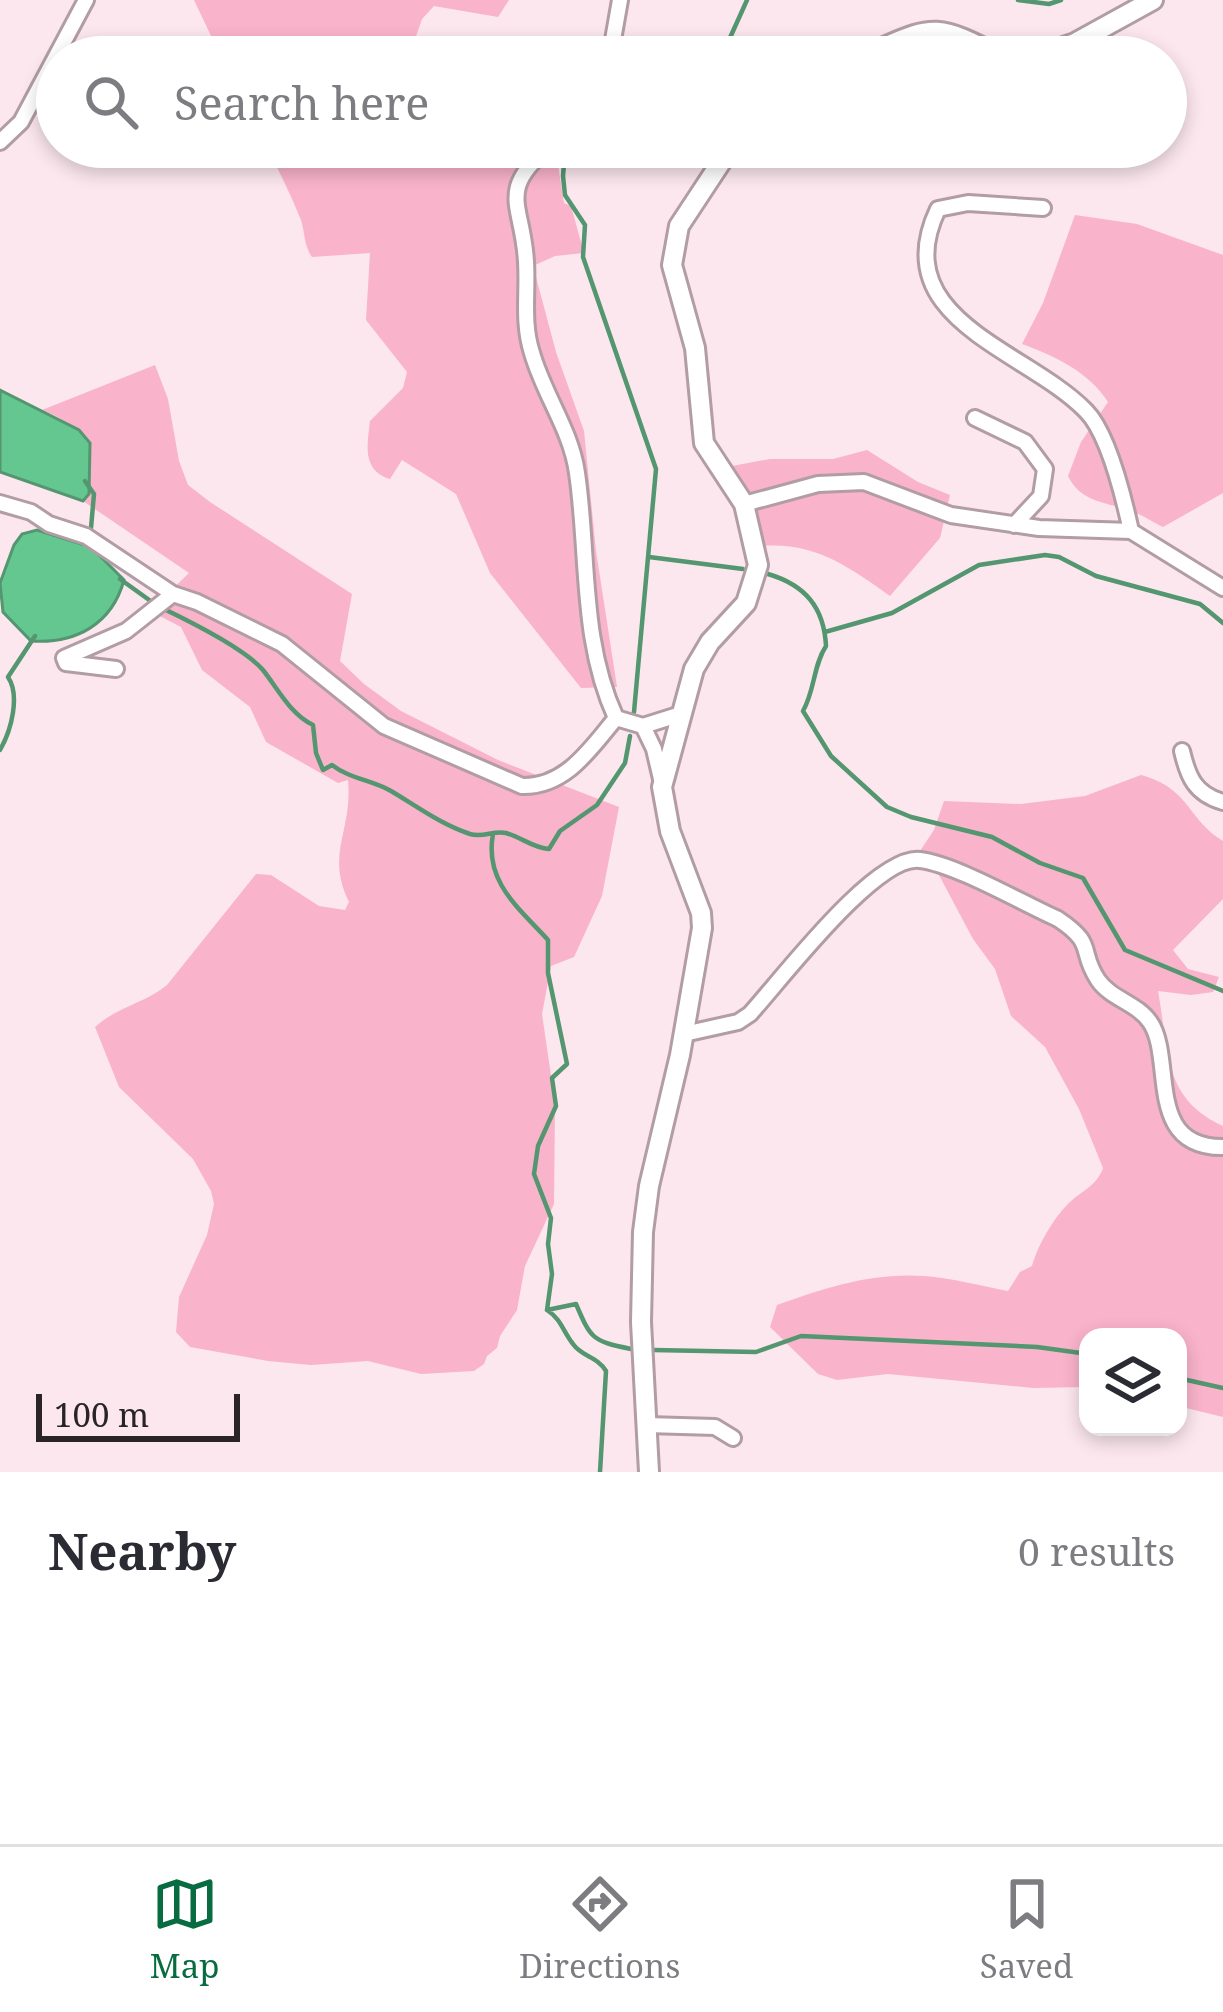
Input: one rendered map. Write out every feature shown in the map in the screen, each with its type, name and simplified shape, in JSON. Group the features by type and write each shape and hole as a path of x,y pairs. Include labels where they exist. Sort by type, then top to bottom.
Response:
{"street":[{"path":"67,36 86,0"},
{"path":"614,36 620,0"},
{"path":"1089,36 1153,0"},
{"path":"913,36 928,30 952,36"},
{"path":"0,142 21,122 36,94"},
{"path":"528,168 514,191 526,262 526,330 577,468 587,603 603,688 616,718"},
{"path":"662,787 702,653 746,603 756,582 756,546 744,504 704,443 695,348 672,277 679,226 717,168"},
{"path":"1043,208 968,203 938,209 929,239 927,277 944,307 1085,410 1103,434 1131,531"},
{"path":"975,418 1025,442 1045,470 1041,496 1014,525"},
{"path":"744,504 818,484 864,482 922,507 1014,525 1131,531 1223,588"},
{"path":"0,503 98,542 173,594 282,644 384,726 523,786 544,784 562,775 616,718"},
{"path":"116,669 75,665 64,658 126,631 173,594"},
{"path":"616,718 643,726 681,714"},
{"path":"643,726 654,748 670,831 701,914 684,1034 643,1232 641,1322 649,1472"},
{"path":"1182,751 1198,790 1223,802"},
{"path":"684,1034 738,1022 750,1014 845,906 891,868 915,859 948,867 1076,931 1086,942 1098,980 1142,1013 1153,1028 1164,1090 1177,1125 1203,1146 1223,1147"},
{"path":"647,1425 716,1427 733,1438"}],"shaded area":[{"path":"194,0 509,0 498,17 434,6 422,19 416,36 211,36"},
{"path":"277,168 558,168 564,203 571,206 584,253 555,256 533,266 584,431 617,687 581,688 490,573 456,494 402,460 390,479 375,470 368,456 370,421 403,388 407,372 366,320 370,253 312,257"},
{"path":"1075,215 1137,224 1223,255 1223,493 1163,527 1093,499 1073,484 1068,476 1081,442 1108,402 1070,366 1022,344 1043,303"},
{"path":"155,365 188,485 352,594 340,661 364,684 401,711 498,760 619,807 602,896 574,957 551,966 542,1014 555,1103 554,1204 525,1266 517,1310 497,1348 474,1371 421,1374 368,1361 311,1365 268,1361 190,1347 176,1332 179,1297 207,1235 214,1204 211,1191 193,1159 119,1087 95,1027 167,985 256,874 271,875 319,906 345,910 349,902 339,855 348,780 338,783 266,742 250,707 202,670 181,627 150,611 189,573 83,501 90,461 84,441 63,420 42,410"},
{"path":"0,390 79,430 90,443 89,494 83,501 0,472"},
{"path":"867,450 918,482 950,495 940,538 890,596 815,552 762,546 727,467 770,459 833,459"},
{"path":"37,530 91,547 124,580 111,609 77,635 31,641 3,612 0,583 14,545 22,534"},
{"path":"1141,775 1170,788 1223,841 1223,899 1173,950 1188,969 1219,977 1213,992 1158,991 1167,1052 1179,1087 1203,1115 1223,1126 1223,1417 1187,1408 1187,1328 1079,1328 1079,1387 1033,1388 888,1374 837,1380 818,1374 770,1327 777,1305 886,1276 935,1277 1008,1291 1020,1272 1032,1266 1057,1217 1093,1184 1103,1168 1079,1109 1045,1047 1011,1016 995,969 973,939 932,862 918,854 934,830 944,801 1021,804 1085,796"}],"waterway":[{"path":"731,36 747,0"},
{"path":"1018,0 1049,4 1061,0"},
{"path":"564,168 565,195 585,225 583,257 656,469 634,712"},
{"path":"85,481 94,494 91,528"},
{"path":"825,632 892,613 979,565 1045,555 1096,576 1200,604 1223,623"},
{"path":"649,557 743,569"},
{"path":"768,574 802,591 821,620 826,646 803,711 831,756 887,807 992,837 1040,863 1083,878 1125,950 1223,991"},
{"path":"120,579 152,602"},
{"path":"164,609 230,644 263,670 291,708 313,725 323,770 332,765 384,787 470,834 506,833 549,849 560,831 597,805 625,763 630,736"},
{"path":"0,750 13,712 14,693 8,677 35,636"},
{"path":"493,834 499,880 548,940 548,973 567,1064 552,1078 556,1106 538,1146 534,1174 551,1218 547,1310"},
{"path":"547,1310 576,1304 594,1337 631,1349"},
{"path":"547,1310 577,1348 606,1371 600,1472"},
{"path":"653,1350 756,1352 801,1336 1079,1353"},
{"path":"1187,1380 1223,1388"}]}
